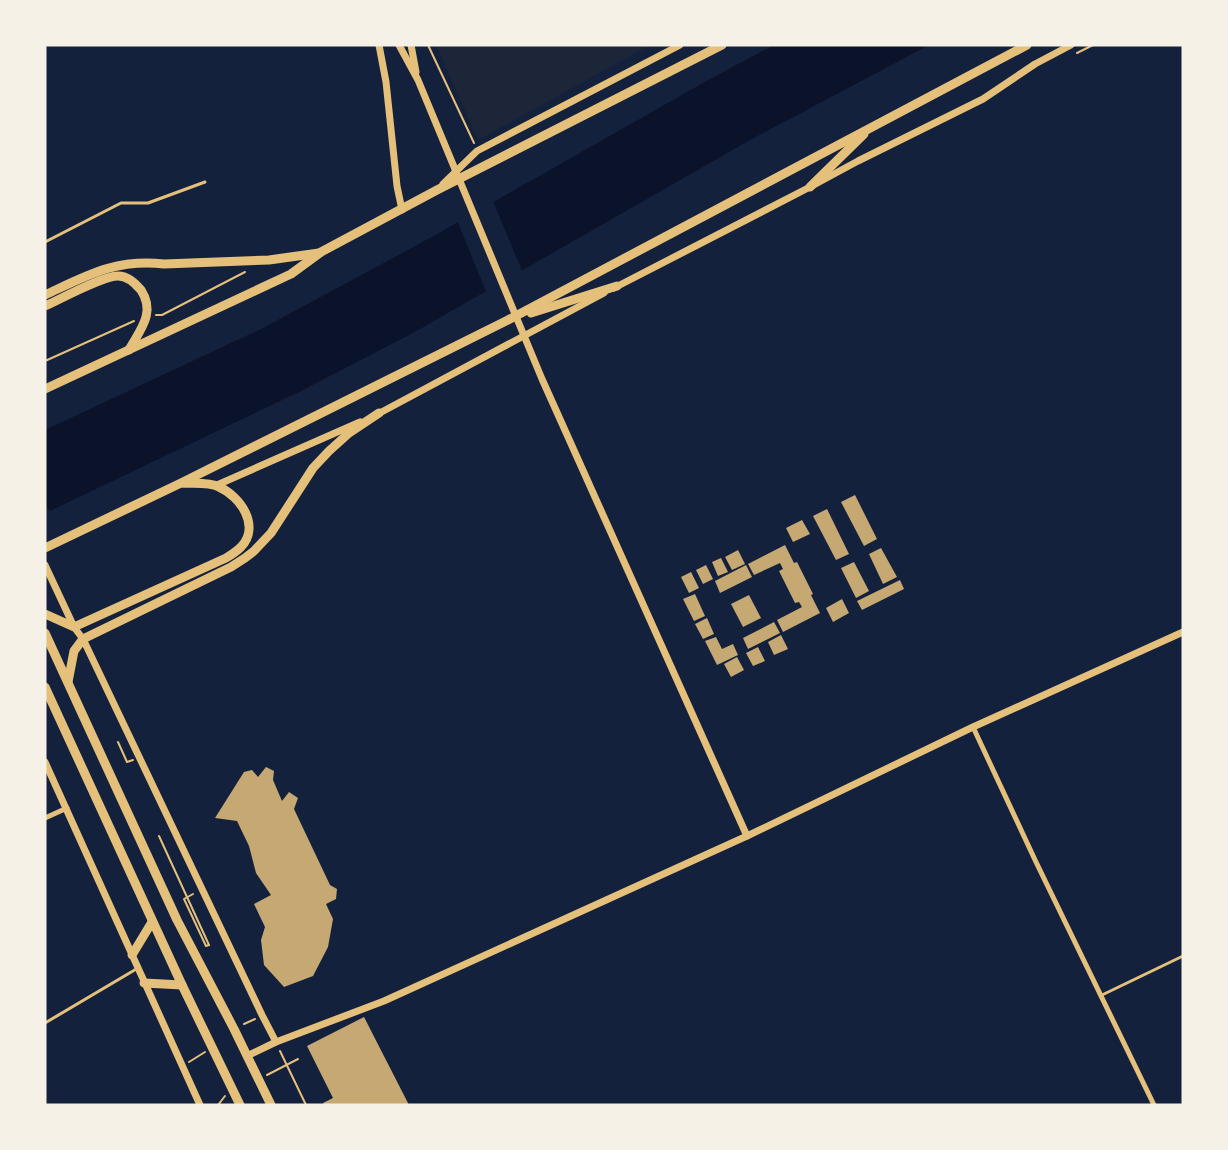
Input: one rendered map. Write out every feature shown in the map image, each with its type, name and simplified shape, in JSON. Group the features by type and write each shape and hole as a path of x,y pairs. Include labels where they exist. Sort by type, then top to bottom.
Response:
{"highway":[{"path":"45,389 291,274 321,252 437,190 722,45"},
{"path":"45,548 508,321 1027,45"},
{"path":"810,187 871,127"},
{"path":"45,295 100,270 130,263 269,260 321,252"},
{"path":"45,306 105,279 117,276 127,278 136,283 147,306 147,316 129,350"},
{"path":"508,321 617,286"},
{"path":"68,682 74,651 83,639 245,558 271,532 313,468 350,433 380,413"},
{"path":"45,614 74,627 226,558 242,547 250,529 242,505 232,494 217,485 181,483"},
{"path":"45,633 177,920 271,1105"},
{"path":"45,687 152,922 240,1105"},
{"path":"132,956 152,922"},
{"path":"144,983 182,985"}],"street":[{"path":"379,45 386,82 397,186 402,210"},
{"path":"399,45 418,81 542,378 747,836"},
{"path":"411,45 418,81"},
{"path":"437,190 477,151 680,45"},
{"path":"217,485 380,413 617,286 983,99 1035,64 1071,45"},
{"path":"45,565 74,627 83,639 276,1042"},
{"path":"247,1056 276,1042 384,1001 747,836 973,726 1183,632"},
{"path":"973,726 1154,1105"},
{"path":"45,762 200,1105"},
{"path":"45,818 66,808"}],"lane":[{"path":"45,242 121,203 148,203 206,182"},
{"path":"1102,995 1183,956"},
{"path":"45,1023 138,968"}],"path":[{"path":"428,45 477,151"},
{"path":"118,742 128,762"},
{"path":"159,836 187,897 208,945 206,946 184,899 187,897 203,889"},
{"path":"276,1042 306,1105"}],"shaded area":[{"path":"436,45 650,45 478,140"},
{"path":"774,45 929,45 750,140 413,333 301,391 50,511 45,504 45,430 263,328 430,238"}],"pier":[{"path":"492,199 523,273 487,294 457,220"}],"building":[{"path":"855,495 877,539 864,546 841,502"},
{"path":"827,509 849,554 836,560 813,516"},
{"path":"802,520 810,534 793,542 786,528"},
{"path":"785,545 794,563 797,562 820,613 783,632 777,620 802,607 799,602 795,603 779,571 783,569 780,563 754,575 748,564"},
{"path":"881,548 897,577 883,584 869,554"},
{"path":"738,550 745,564 732,570 725,557"},
{"path":"721,558 728,572 718,576 712,562"},
{"path":"854,562 869,591 856,598 841,568"},
{"path":"706,565 713,579 703,584 696,570"},
{"path":"746,565 752,577 720,593 715,581"},
{"path":"691,572 699,588 689,593 681,577"},
{"path":"900,580 904,589 862,610 857,601"},
{"path":"695,594 705,616 694,621 683,599"},
{"path":"749,595 761,618 743,627 731,604"},
{"path":"842,599 849,613 833,622 826,608"},
{"path":"707,618 714,634 703,639 695,624"},
{"path":"774,622 780,633 748,649 743,638"},
{"path":"781,635 788,649 774,655 768,642"},
{"path":"716,637 722,649 733,644 738,655 717,665 705,641"},
{"path":"758,647 765,661 753,666 746,653"},
{"path":"737,657 744,670 731,677 724,664"},
{"path":"266,767 274,771 273,780 282,801 289,792 298,798 294,809 330,885 337,889 336,899 326,904 333,919 328,947 313,976 284,987 264,965 261,940 265,927 254,904 271,895 256,873 249,846 237,821 215,818 244,772 252,770 258,777"},
{"path":"364,1017 409,1105 324,1105 323,1103 333,1098 307,1046"}]}
